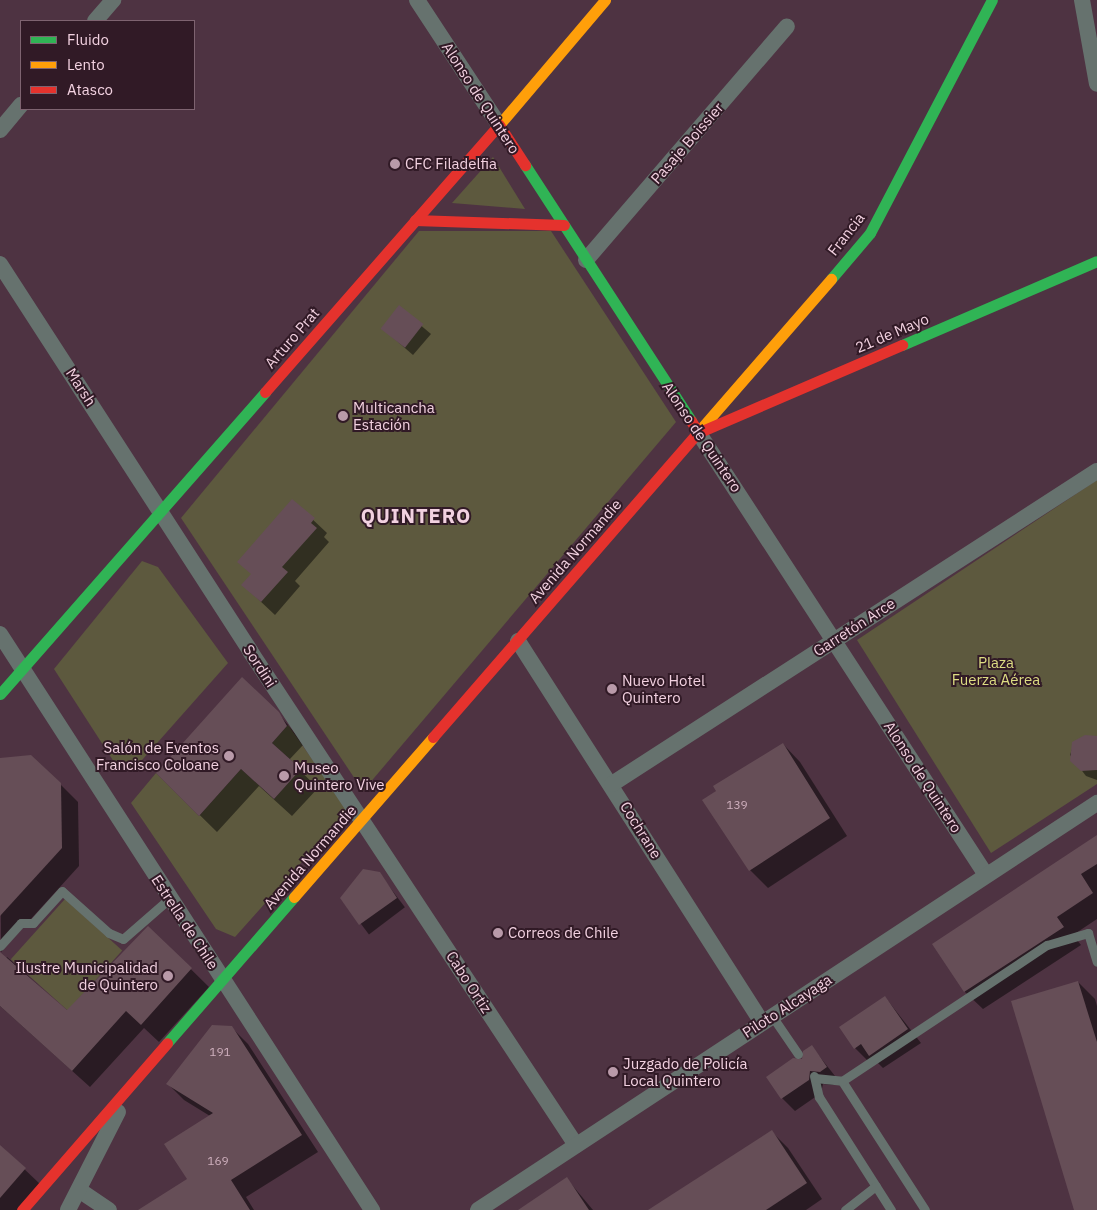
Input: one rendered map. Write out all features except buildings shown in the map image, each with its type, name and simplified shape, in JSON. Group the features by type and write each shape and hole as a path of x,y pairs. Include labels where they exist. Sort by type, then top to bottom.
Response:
{"main road":[{"name":"Arturo Prat","path":"0,694 499,125 605,0"},
{"name":"Francia","path":"698,432 870,233 992,0"},
{"name":"Alonso de Quintero","path":"499,125 698,432"},
{"path":"415,220 564,225"},
{"name":"21 de Mayo","path":"698,432 1097,261"},
{"name":"Avenida Normandie","path":"22,1210 698,432"}],"street":[{"path":"96,20 113,0"},
{"name":"Alonso de Quintero","path":"417,0 499,125"},
{"path":"1082,0 1097,84"},
{"name":"Pasaje Boissier","path":"586,260 788,26"},
{"path":"0,130 20,107"},
{"name":"Marsh","path":"0,264 161,511"},
{"name":"Alonso de Quintero","path":"698,432 986,875"},
{"name":"Garretón Arce","path":"612,784 1097,471"},
{"name":"Sordini","path":"161,511 362,820"},
{"name":"Estrella de Chile","path":"0,634 372,1210"},
{"name":"Cochrane","path":"518,641 767,1019"},
{"name":"Piloto Alcayaga","path":"478,1210 1097,803"},
{"name":"Cabo Ortiz","path":"362,820 576,1145"},
{"path":"68,1210 131,1085"},
{"path":"79,1190 109,1210"}],"lane":[{"path":"0,946 21,922 33,922 62,891 109,933 123,938 170,898"},
{"path":"891,1210 819,1097 815,1077 842,1081 1047,944 1088,933 1097,962"},
{"path":"767,1019 798,1054"},
{"path":"842,1081 925,1210"},
{"path":"845,1210 876,1186"}],"green space":[{"path":"493,157 525,209 452,203"},
{"path":"419,231 551,231 676,422 363,791 181,518"},
{"name":"Plaza Fuerza Aérea","path":"1097,480 1097,784 991,853 857,640"},
{"path":"142,561 158,567 228,663 135,768 116,765 54,669"},
{"path":"288,725 348,810 235,937 216,929 131,803 156,773 199,816 241,769 274,799 301,769 272,743"},
{"path":"65,899 122,951 68,1011 11,959"}],"traffic: fast":[{"path":"831,279 870,233 992,0"},
{"path":"525,165 691,421"},
{"path":"902,345 1097,261"},
{"path":"0,694 265,392"},
{"path":"167,1043 294,897"}],"traffic: slow":[{"path":"499,125 605,0"},
{"path":"698,432 831,279"},
{"path":"294,897 433,737"}],"traffic: jam":[{"path":"265,392 499,125 525,165"},
{"path":"415,220 564,225"},
{"path":"702,431 902,345"},
{"path":"433,737 698,432 691,421"},
{"path":"22,1210 167,1043"}],"place":[{"name":"CFC Filadelfia","path":"395,164"},
{"name":"Multicancha Estación","path":"343,416"},
{"name":"Nuevo Hotel Quintero","path":"612,689"},
{"name":"Salón de Eventos Francisco Coloane","path":"229,756"},
{"name":"Museo Quintero Vive","path":"284,776"},
{"name":"Correos de Chile","path":"498,933"},
{"name":"Ilustre Municipalidad de Quintero","path":"168,976"},
{"name":"Juzgado de Policía Local Quintero","path":"613,1072"}],"district":[{"name":"QUINTERO","path":"416,515"}]}
